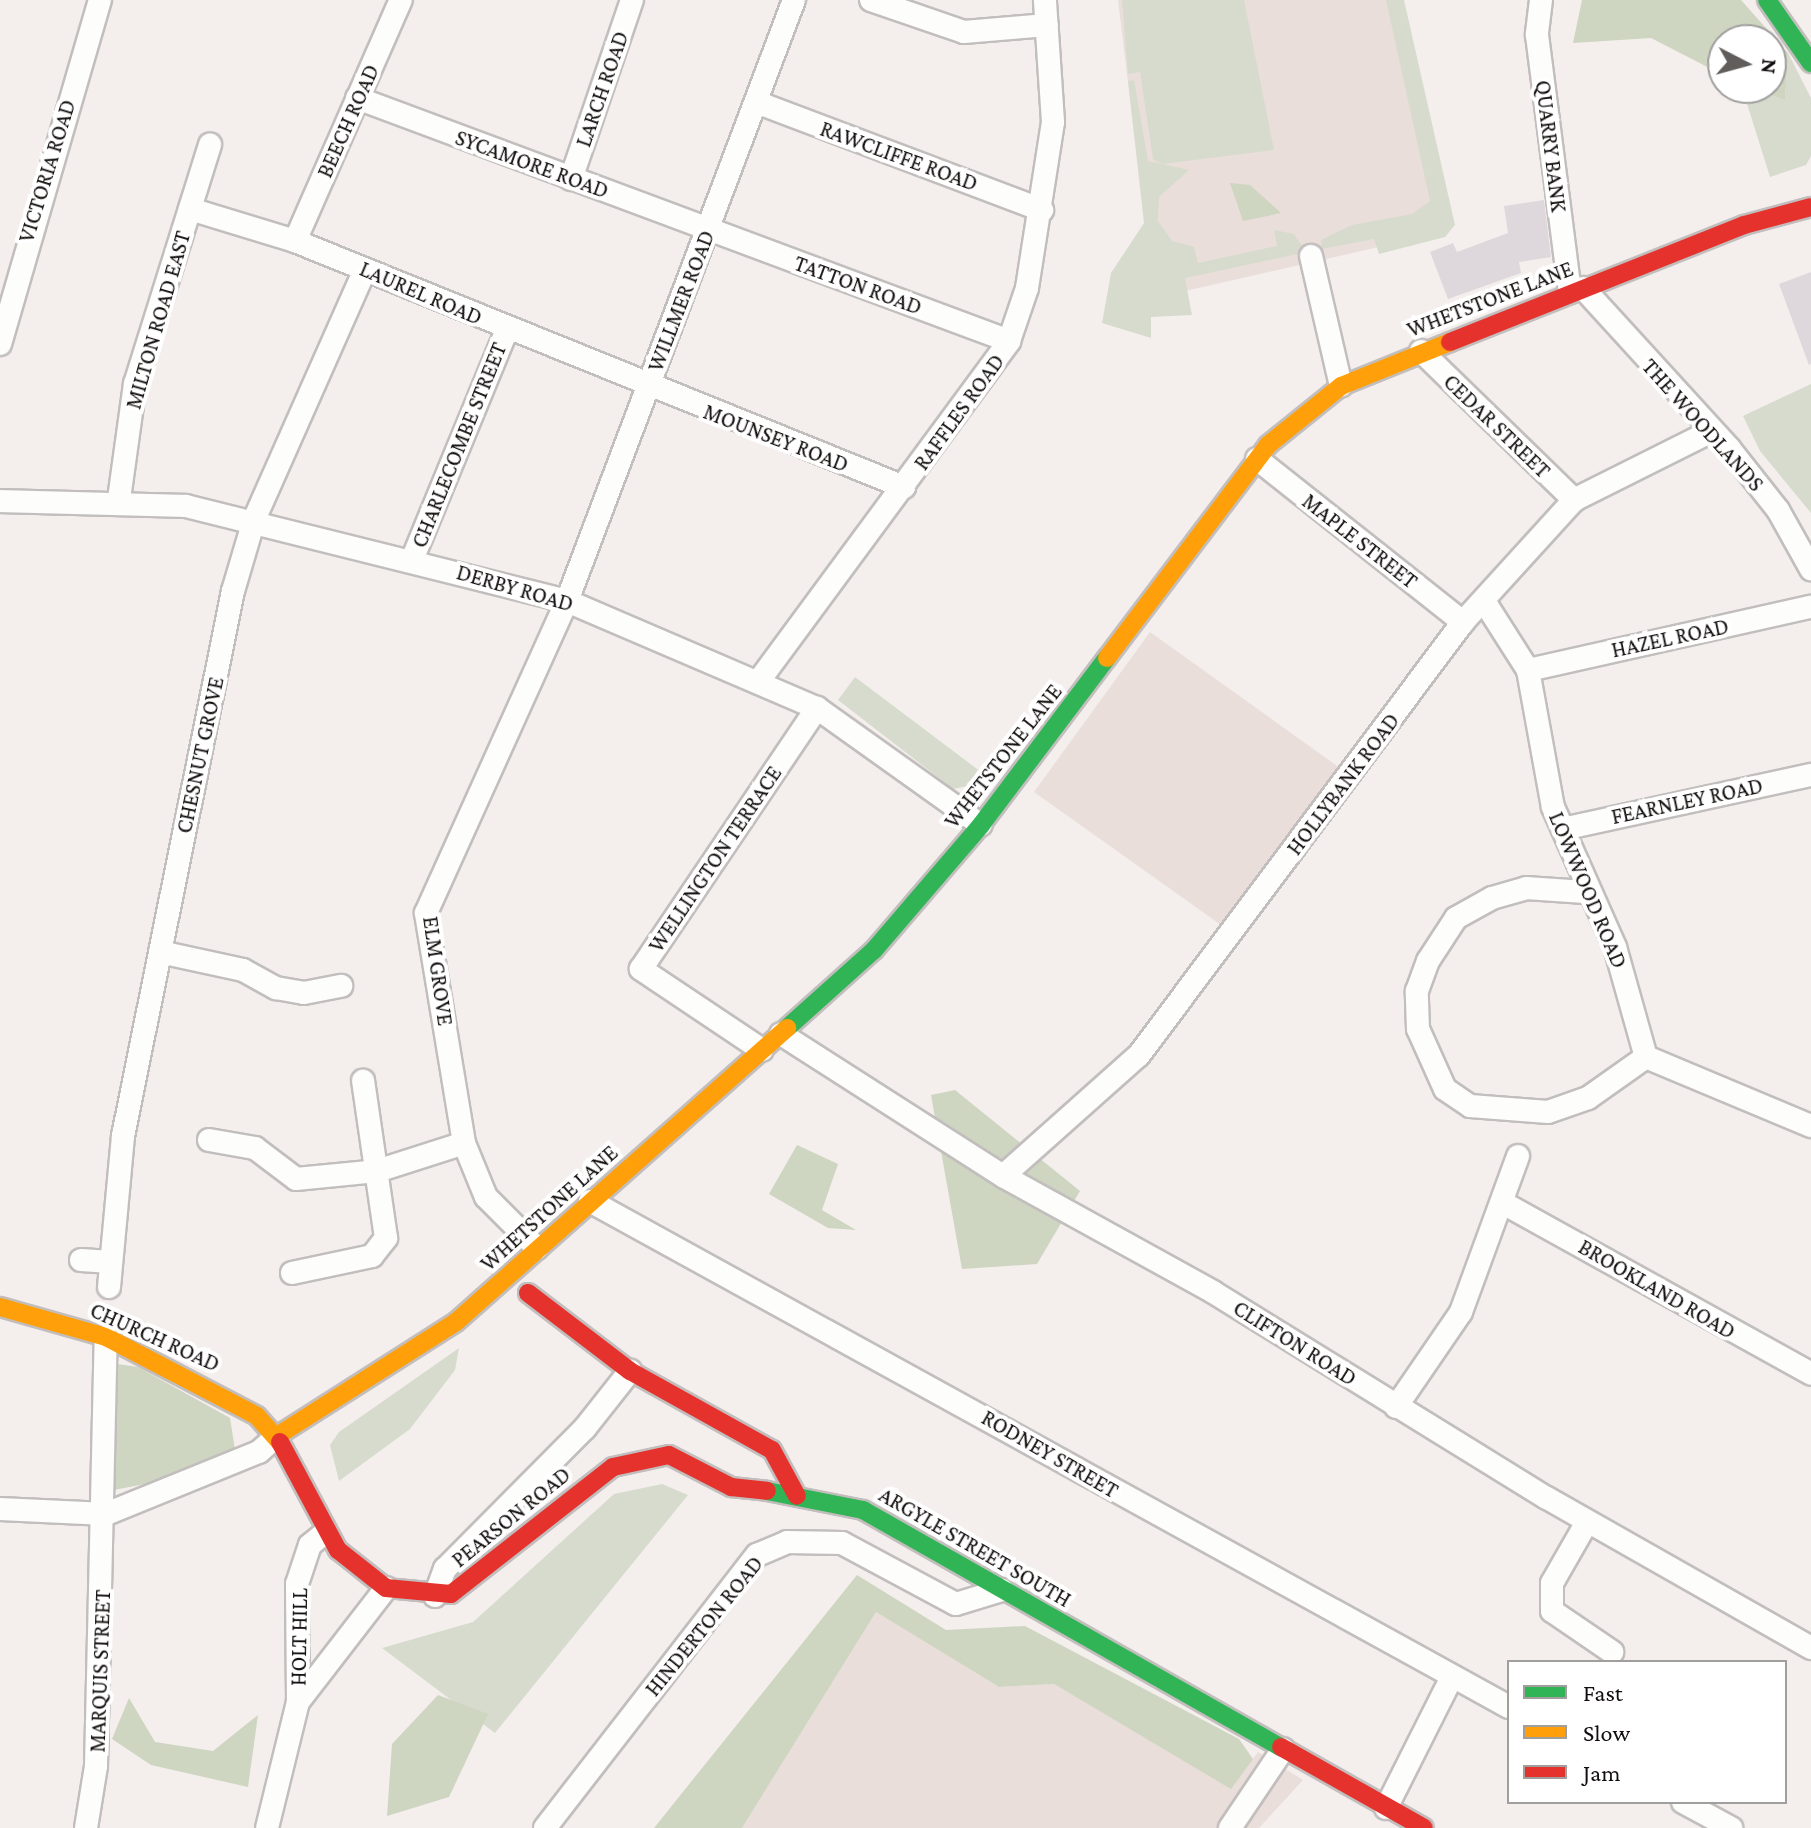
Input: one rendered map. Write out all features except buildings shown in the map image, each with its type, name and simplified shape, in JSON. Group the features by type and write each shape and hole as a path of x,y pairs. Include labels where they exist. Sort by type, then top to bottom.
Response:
{"main road":[{"path":"1767,0 1811,63"},
{"path":"1773,217 1811,184"},
{"name":"WHETSTONE LANE","path":"277,1436 456,1322 874,950 981,825 1257,459 1341,386 1576,290 1773,217 1811,207"},
{"path":"528,1293 630,1371 772,1450 797,1496"},
{"name":"CHURCH ROAD","path":"0,1307 106,1337 228,1396 277,1436"},
{"path":"277,1436 325,1533 353,1567 386,1588 435,1596"},
{"name":"PEARSON ROAD","path":"435,1596 478,1579 573,1496 641,1457 669,1455 731,1487 797,1496"},
{"name":"ARGYLE STREET SOUTH","path":"797,1496 845,1501 1424,1828"}],"street":[{"name":"VICTORIA ROAD","path":"0,344 100,0"},
{"name":"BEECH ROAD","path":"295,241 401,0"},
{"name":"LARCH ROAD","path":"571,179 632,0"},
{"name":"WILLMER ROAD","path":"567,601 794,0"},
{"path":"871,0 964,32 1047,25"},
{"name":"RAFFLES ROAD","path":"758,682 1009,341 1042,210 1053,122 1045,0"},
{"name":"QUARRY BANK","path":"1541,0 1537,35 1576,290"},
{"name":"SYCAMORE ROAD","path":"357,98 708,229"},
{"name":"RAWCLIFFE ROAD","path":"756,102 1042,210"},
{"name":"MILTON ROAD EAST","path":"119,499 135,384 210,144"},
{"name":"LAUREL ROAD","path":"190,209 295,241 648,388"},
{"name":"TATTON ROAD","path":"708,229 1009,341"},
{"path":"1311,256 1341,386"},
{"name":"CHESNUT GROVE","path":"109,1287 123,1136 254,520 365,269"},
{"name":"THE WOODLANDS","path":"1576,290 1712,431 1778,510 1811,569"},
{"name":"CHARLECOMBE STREET","path":"412,560 507,330"},
{"name":"CEDAR STREET","path":"1421,351 1574,500"},
{"name":"MOUNSEY ROAD","path":"648,388 904,487"},
{"name":"HOLLYBANK ROAD","path":"1003,1176 1139,1055 1463,622 1574,500 1712,431"},
{"name":"MAPLE STREET","path":"1257,459 1463,622"},
{"name":"DERBY ROAD","path":"0,501 119,499 254,520 567,601 817,708 981,825"},
{"name":"ELM GROVE","path":"537,1248 486,1197 464,1143 426,913 567,601"},
{"name":"LOWWOOD ROAD","path":"1484,601 1528,670 1547,782 1585,892 1615,947 1646,1057"},
{"name":"HAZEL ROAD","path":"1528,670 1811,607"},
{"name":"WELLINGTON TERRACE","path":"762,1050 641,969 817,708"},
{"name":"FEARNLEY ROAD","path":"1563,829 1811,775"},
{"path":"1585,892 1526,888 1456,918 1417,991 1418,1029 1445,1089 1470,1106 1526,1115 1588,1098 1646,1057 1811,1126"},
{"path":"160,952 243,970 276,988 341,986"},
{"name":"CLIFTON ROAD","path":"781,1034 1003,1176 1213,1292 1587,1522 1811,1648"},
{"path":"292,1273 372,1256 386,1238 363,1081"},
{"path":"209,1140 255,1148 296,1179 377,1171 464,1143"},
{"path":"1396,1407 1461,1312 1518,1156"},
{"name":"RODNEY STREET","path":"590,1201 623,1216 1507,1706"},
{"name":"BROOKLAND ROAD","path":"1503,1203 1811,1374"},
{"path":"81,1260 111,1262"},
{"name":"MARQUIS STREET","path":"86,1828 96,1766 106,1514 106,1337"},
{"path":"435,1596 445,1569 585,1428 630,1371"},
{"path":"0,1509 106,1514 259,1452 277,1436"},
{"path":"1587,1522 1552,1583 1552,1611 1612,1652"},
{"name":"HOLT HILL","path":"267,1828 298,1702 297,1584 310,1545 325,1533"},
{"name":"HINDERTON ROAD","path":"545,1828 757,1555 787,1542 842,1543 956,1604 1002,1590"},
{"name":"HOLT HILL","path":"298,1702 386,1588"},
{"path":"1386,1808 1452,1677"},
{"path":"1230,1828 1283,1749"},
{"path":"1687,1804 1731,1828"}],"shaded area":[{"path":"1118,0 1400,0 1446,219 1427,236 1181,292 1149,255"},
{"path":"1122,0 1244,0 1274,150 1162,164 1153,159 1140,72 1128,74"},
{"path":"1386,0 1404,0 1455,225 1445,237 1379,254 1374,239 1322,249 1321,240 1352,225 1412,214 1430,201"},
{"path":"1788,53 1811,98 1811,156 1806,165 1770,177 1747,104 1787,104"},
{"path":"1134,80 1148,161 1189,170 1159,197 1158,221 1172,241 1194,247 1198,263 1277,246 1274,230 1294,234 1302,246 1302,253 1185,278 1192,315 1151,317 1151,338 1102,323 1111,273 1144,223 1128,81"},
{"path":"1811,384 1811,513 1760,451 1743,416"},
{"path":"1150,632 1340,768 1221,925 1034,792"},
{"path":"855,677 993,781 953,789 838,700"},
{"path":"459,1348 455,1370 410,1429 339,1481 330,1445 339,1432"},
{"path":"662,1484 688,1495 495,1733 382,1648 473,1622 614,1494"},
{"path":"876,1612 999,1687 1054,1684 1231,1788 1258,1752 1303,1780 1259,1828 742,1828"}],"green space":[{"path":"1582,0 1741,0 1762,24 1707,24 1707,67 1651,38 1573,43"},
{"path":"1230,183 1250,185 1281,213 1243,221"},
{"path":"955,1090 1080,1191 1037,1264 962,1269 931,1095"},
{"path":"797,1145 838,1164 822,1210 856,1230 828,1228 769,1194"},
{"path":"110,1363 138,1367 230,1418 235,1450 160,1481 114,1490"},
{"path":"857,1575 946,1630 1025,1626 1239,1739 1253,1759 1231,1789 1054,1684 999,1687 876,1612 742,1828 654,1828"},
{"path":"438,1695 488,1714 449,1797 387,1816 392,1744"},
{"path":"129,1698 155,1742 213,1751 258,1715 248,1787 151,1765 112,1739"}],"traffic: fast":[{"path":"1767,0 1811,63"},
{"path":"787,1028 874,950 981,825 1107,658"},
{"path":"767,1491 863,1510 1281,1747"}],"traffic: slow":[{"path":"1107,658 1268,445 1341,386 1450,342"},
{"path":"277,1436 456,1322 787,1028"},
{"path":"0,1307 106,1337 257,1416 280,1442"}],"traffic: jam":[{"path":"1450,342 1744,225 1811,207"},
{"path":"528,1293 630,1371 772,1450 797,1496"},
{"path":"280,1442 338,1550 386,1588 451,1594 613,1467 669,1455 731,1487 767,1491"},
{"path":"1281,1747 1424,1828"}]}
